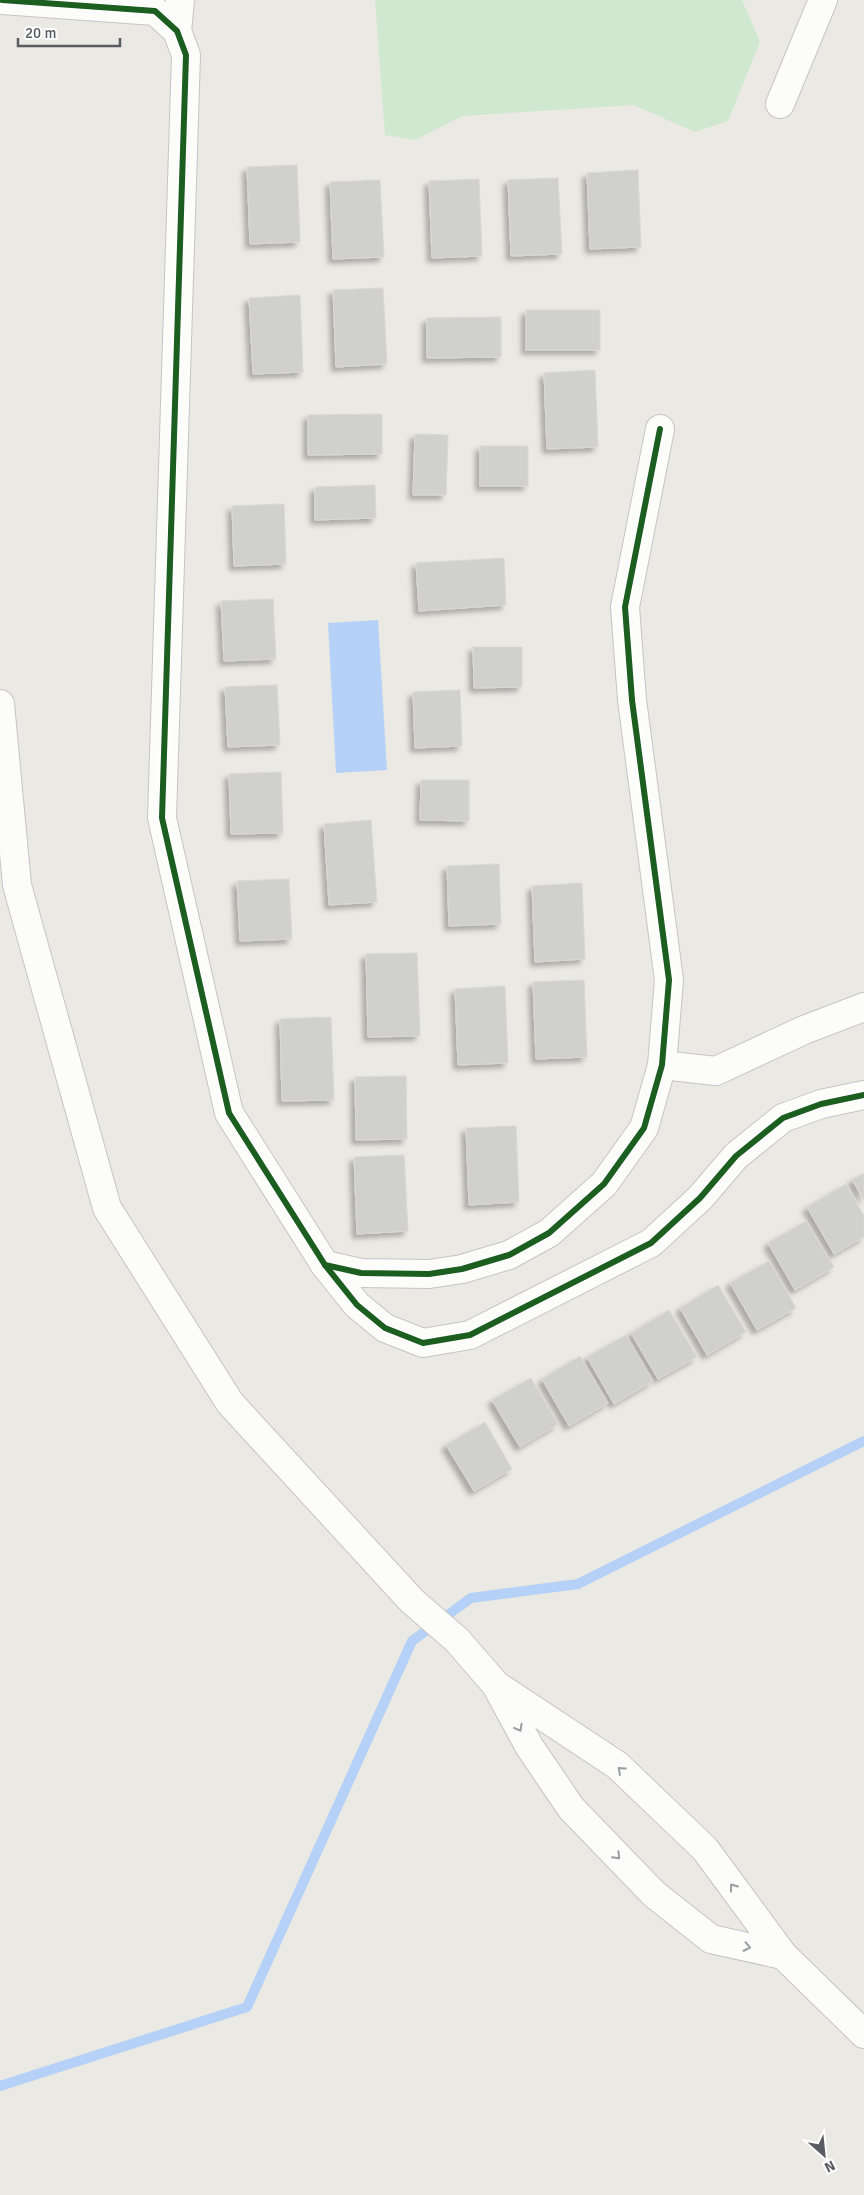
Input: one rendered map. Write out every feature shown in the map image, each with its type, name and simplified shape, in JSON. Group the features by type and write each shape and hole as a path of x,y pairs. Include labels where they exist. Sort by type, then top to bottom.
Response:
{"street":[{"path":"2,0 155,11 177,31 186,54 162,818 228,1113 325,1265 357,1305 384,1328 423,1343 470,1336 651,1243 700,1198 736,1156 784,1118 821,1104 864,1095"},
{"path":"177,31 180,0"},
{"path":"780,104 823,0"},
{"path":"325,1265 360,1273 429,1274 462,1270 509,1255 549,1233 604,1184 644,1128 662,1065 669,980 632,700 625,607 660,429"},
{"path":"0,704 17,885 107,1208 230,1403 412,1601 457,1640 496,1685 529,1746 570,1808 654,1894 711,1939 783,1955"},
{"path":"662,1065 716,1071 804,1030 864,1007"},
{"path":"496,1685 617,1765 705,1849 783,1955 864,2034"}],"green space":[{"path":"375,0 742,0 760,42 728,121 695,132 634,105 462,116 415,140 385,135"}],"water":[{"path":"378,620 387,770 336,773 328,623"}],"building":[{"path":"297,165 300,242 250,244 247,167"},
{"path":"638,170 641,247 590,249 587,173"},
{"path":"558,178 562,254 511,256 508,180"},
{"path":"479,179 482,256 432,258 429,181"},
{"path":"380,180 384,257 333,259 330,182"},
{"path":"383,288 387,364 336,367 333,290"},
{"path":"300,295 303,372 253,374 249,298"},
{"path":"526,310 600,310 600,350 526,350"},
{"path":"501,317 501,357 427,358 427,318"},
{"path":"595,370 598,447 547,449 544,373"},
{"path":"382,414 382,454 308,455 308,415"},
{"path":"415,434 448,435 446,495 413,495"},
{"path":"480,446 528,446 528,486 480,486"},
{"path":"375,485 376,518 315,520 315,487"},
{"path":"284,504 286,564 234,566 232,506"},
{"path":"504,558 506,605 419,611 416,563"},
{"path":"273,599 276,659 224,661 221,601"},
{"path":"473,647 522,647 522,687 474,688"},
{"path":"277,685 280,745 228,747 225,687"},
{"path":"460,690 462,746 415,748 413,692"},
{"path":"281,772 283,833 231,834 229,774"},
{"path":"421,780 469,780 469,821 420,820"},
{"path":"371,820 377,902 329,905 324,824"},
{"path":"499,864 501,924 449,926 447,866"},
{"path":"289,879 292,939 240,941 237,881"},
{"path":"582,883 585,959 535,962 532,886"},
{"path":"417,953 420,1036 368,1037 366,954"},
{"path":"584,980 587,1057 536,1059 533,982"},
{"path":"505,986 508,1063 458,1065 455,989"},
{"path":"331,1017 334,1100 282,1101 280,1019"},
{"path":"406,1076 407,1139 356,1140 355,1077"},
{"path":"516,1126 519,1202 469,1205 466,1128"},
{"path":"404,1155 408,1231 357,1234 354,1157"},
{"path":"864,1173 864,1200 852,1180"},
{"path":"846,1184 864,1216 864,1237 834,1254 807,1207"},
{"path":"806,1221 834,1267 795,1290 768,1243"},
{"path":"769,1261 796,1308 757,1330 730,1283"},
{"path":"718,1285 746,1332 707,1355 680,1308"},
{"path":"669,1310 697,1357 658,1379 631,1333"},
{"path":"626,1335 653,1381 614,1404 587,1357"},
{"path":"580,1356 608,1403 569,1426 542,1379"},
{"path":"531,1378 558,1424 520,1447 492,1400"},
{"path":"485,1422 512,1469 474,1491 446,1445"}],"waterway":[{"path":"0,2086 247,2007 412,1641 471,1598 578,1584 864,1441"}],"cycle path":[{"path":"2,0 155,11 177,31 186,55 162,818 229,1113 325,1265 357,1305 385,1328 423,1343 470,1335 651,1243 700,1198 736,1156 783,1118 821,1104 864,1095"},
{"path":"325,1265 361,1273 429,1274 462,1269 509,1255 549,1233 604,1184 644,1128 662,1065 669,980 632,700 625,607 660,429"}]}
